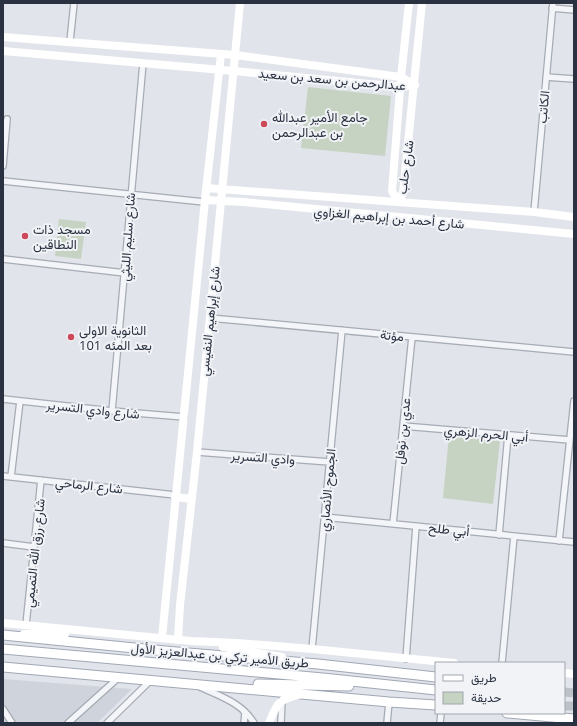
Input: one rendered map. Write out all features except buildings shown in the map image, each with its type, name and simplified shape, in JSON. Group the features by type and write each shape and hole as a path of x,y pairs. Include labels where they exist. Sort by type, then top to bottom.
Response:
{"main road":[{"name":"طريق الأمير تركي بن عبدالعزيز الأول","path":"3,634 165,651 318,664 435,677"},
{"name":"طريق الأمير تركي بن عبدالعزيز الأول","path":"3,649 435,690"},
{"path":"3,666 150,681 190,683 348,686 395,685"},
{"path":"190,683 435,705"},
{"path":"514,714 553,720 571,719"}],"street":[{"path":"66,56 74,3"},
{"name":"شارع إبراهيم النفيسي","path":"178,639 180,605 197,452 240,3"},
{"name":"شارع حلب","path":"399,202 392,191 401,77 409,3"},
{"name":"شارع حلب","path":"399,202 403,192 415,85 422,3"},
{"path":"552,6 574,10"},
{"name":"الكاتب","path":"534,212 552,6"},
{"name":"عبدالرحمن بن سعد بن سعيد","path":"3,37 235,55 401,77 415,85"},
{"path":"14,52 16,38"},
{"name":"عبدالرحمن بن سعد بن سعيد","path":"3,51 401,87 415,85"},
{"name":"شارع إبراهيم النفيسي","path":"162,638 206,188 221,54"},
{"name":"شارع سليم الليثي","path":"112,411 125,273 130,195 144,63"},
{"path":"546,77 574,79"},
{"path":"3,166 7,119"},
{"path":"3,181 130,195 205,201"},
{"name":"شارع أحمد بن إبراهيم الغزاوي","path":"206,188 534,212 574,217"},
{"name":"شارع أحمد بن إبراهيم الغزاوي","path":"205,201 221,201 574,234"},
{"path":"3,259 125,273"},
{"name":"مؤتة","path":"210,318 574,352"},
{"name":"الجموح الأنصاري","path":"312,649 342,330"},
{"name":"عدي بن نوفل","path":"393,524 412,338"},
{"name":"شارع وادي التسرير","path":"3,399 184,418"},
{"path":"11,477 20,401"},
{"path":"559,541 574,401"},
{"name":"أبي الحرم الزهري","path":"403,426 570,440"},
{"path":"499,535 508,435"},
{"name":"وادي التسرير","path":"197,452 330,462"},
{"name":"شارع الرماحي","path":"3,476 175,496"},
{"name":"شارع رزق الله التميمي","path":"26,625 41,480"},
{"path":"175,496 192,499"},
{"name":"أبي طلح","path":"324,517 574,542"},
{"path":"406,659 416,526"},
{"path":"502,662 514,536"},
{"path":"3,543 34,546"},
{"path":"165,607 167,617 172,620 177,618 180,605"},
{"path":"3,623 178,639 318,664"},
{"path":"3,634 117,634"},
{"path":"191,641 312,649 442,662"},
{"path":"68,723 119,677"},
{"path":"107,723 150,681"},
{"path":"190,683 219,695 243,709 254,723"},
{"path":"269,723 277,705 282,700 302,694"},
{"path":"281,723 282,700"},
{"path":"387,723 389,702"},
{"path":"3,709 12,723"},
{"path":"243,709 245,713 244,723"}],"shaded area":[{"path":"3,679 132,689 97,723 3,723"}],"green space":[{"path":"308,87 391,96 385,156 301,148"},
{"path":"59,219 86,222 81,259 55,256"},
{"path":"449,436 500,441 493,504 443,498"}],"tunnel":[{"path":"565,692 574,693"},
{"path":"565,706 574,706"}],"place":[{"name":"جامع الأمير عبدالله بن عبدالرحمن","path":"264,124"},
{"name":"مسجد ذات النطاقين","path":"25,236"},
{"name":"الثانوية الاولى بعد المئه 101","path":"71,337"}]}
